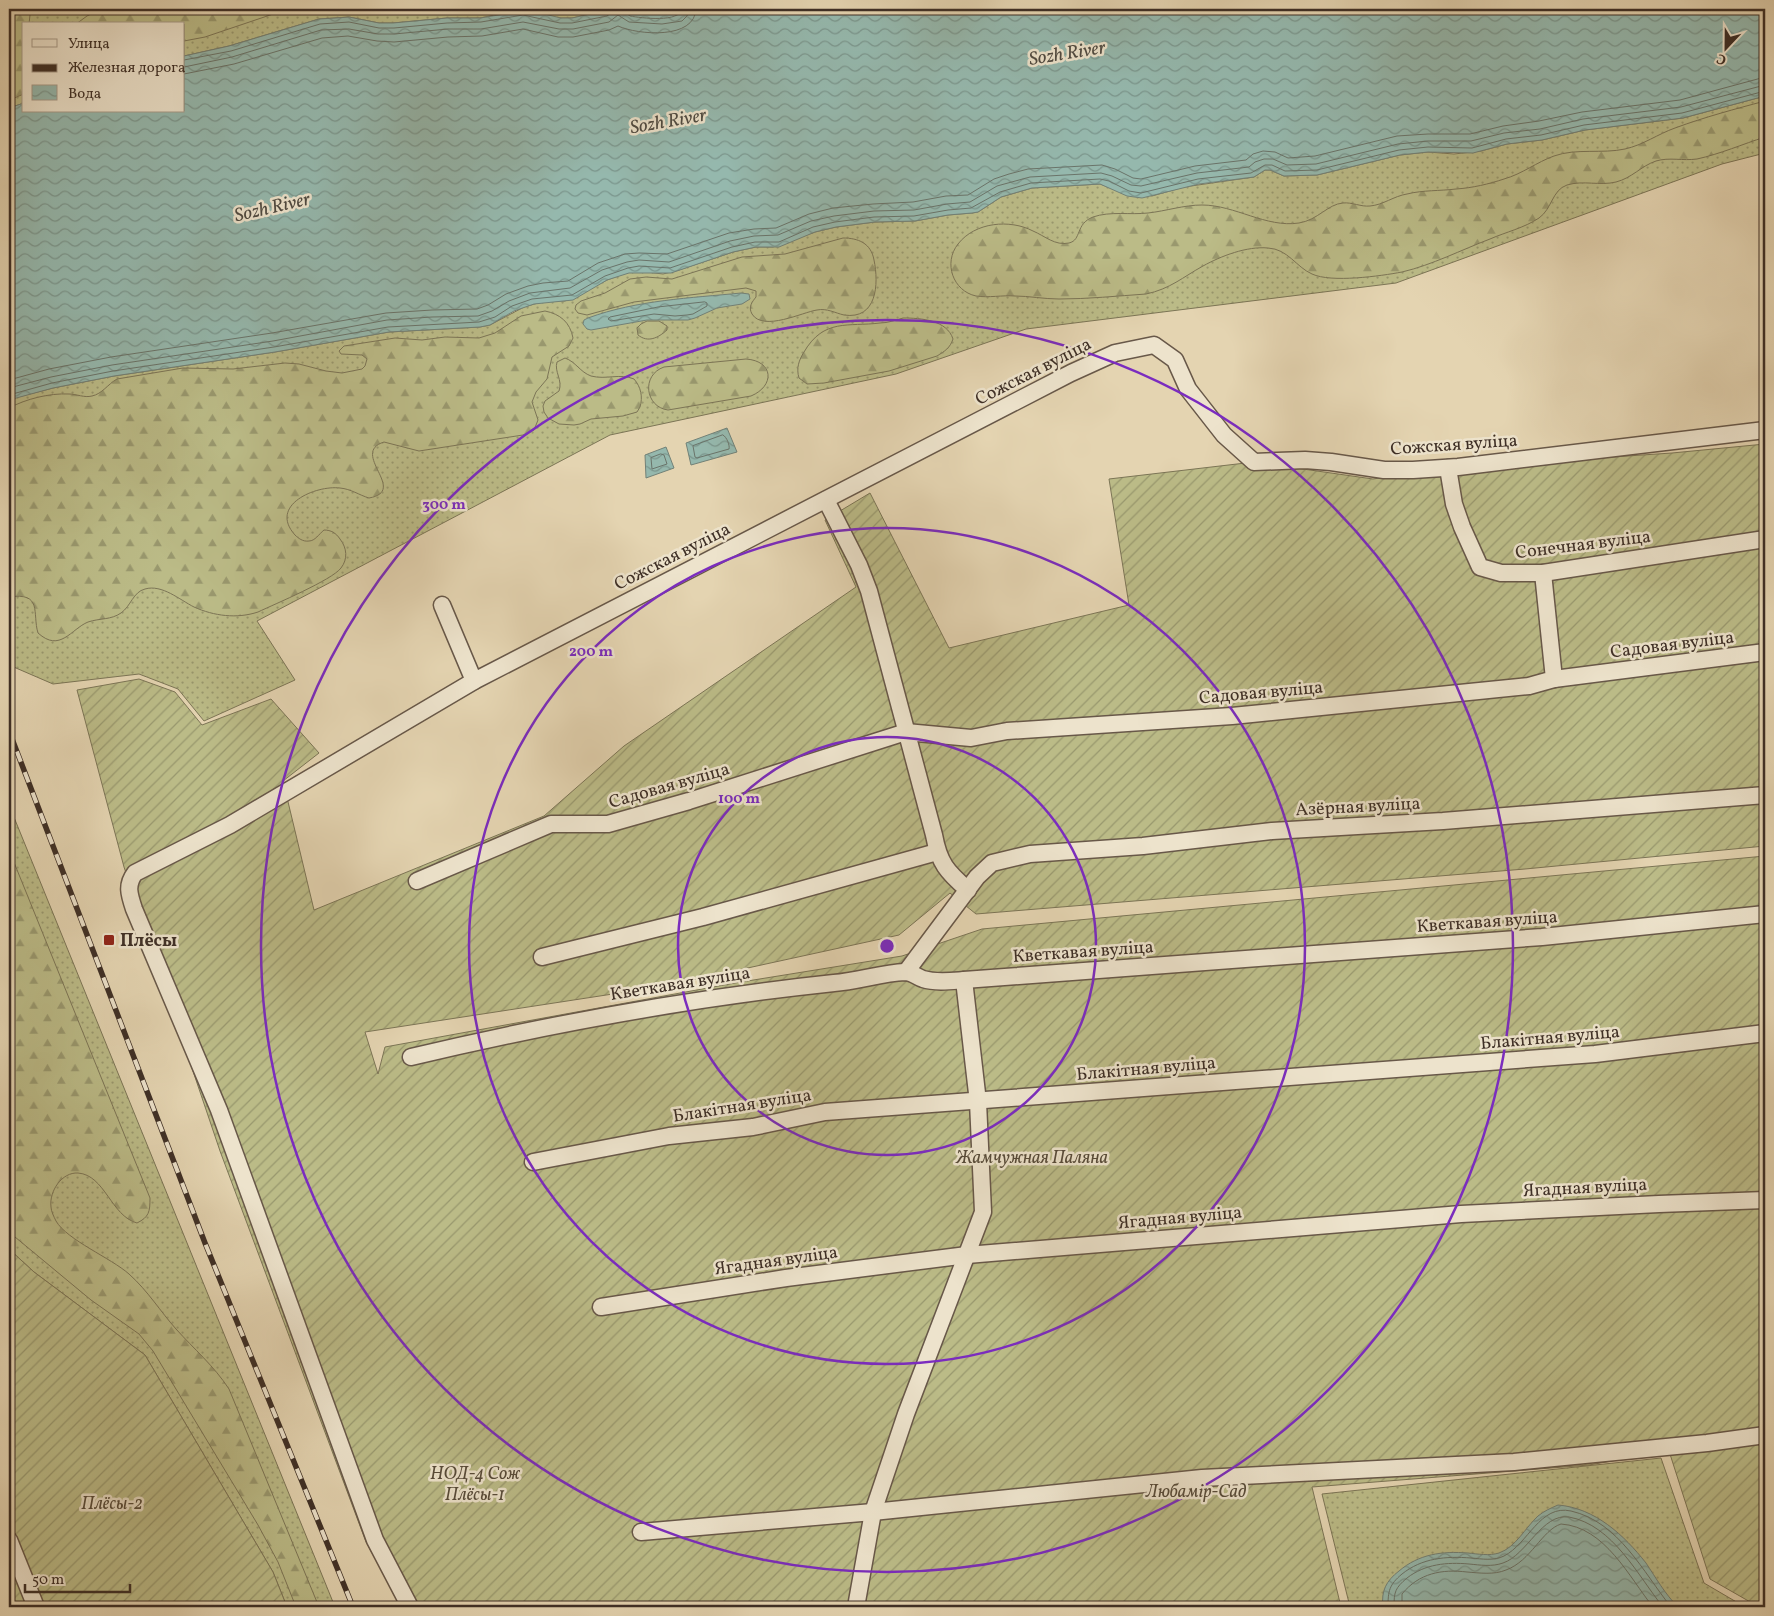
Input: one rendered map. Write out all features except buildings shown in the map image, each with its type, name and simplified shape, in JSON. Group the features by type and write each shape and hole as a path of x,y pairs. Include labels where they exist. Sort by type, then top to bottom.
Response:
{"street":[{"name":"Сожская вуліца","path":"410,1607 375,1540 219,1110 134,908 128,891 130,881 135,873 230,825 474,681 1071,373 1115,353 1154,346 1175,360 1188,389 1224,435 1254,462 1305,460 1384,470 1448,468 1765,430"},
{"name":"Сонечная вуліца","path":"1448,468 1454,504 1480,567 1501,573 1543,573 1765,539"},
{"path":"826,500 859,566 869,591 887,652 937,852 949,874 968,890"},
{"path":"1543,573 1554,679"},
{"path":"442,605 474,681"},
{"name":"Садовая вуліца","path":"417,882 551,824 608,824 689,801 906,732 971,738 1008,731 1232,716 1529,686 1554,679 1765,652"},
{"name":"Азёрная вуліца","path":"906,972 977,877 992,862 1030,854 1143,846 1272,831 1452,820 1765,796"},
{"path":"542,957 703,917 937,852"},
{"name":"Кветкавая вуліца","path":"411,1057 508,1034 599,1016 762,991 846,982 906,972 936,982 1542,937 1765,914"},
{"path":"856,1607 872,1512 906,1414 983,1212 978,1102 964,980"},
{"name":"Блакітная вуліца","path":"533,1162 669,1136 753,1127 825,1112 978,1102 1594,1054 1765,1033"},
{"name":"Ягадная вуліца","path":"601,1308 786,1278 967,1255 1460,1214 1765,1200"},
{"path":"641,1532 872,1512 1202,1478 1514,1462 1707,1443 1765,1434"},
{"path":"9,1540 36,1607"}],"green space":[{"path":"9,9 686,9 661,13 600,12 572,18 509,12 480,18 447,18 393,23 379,23 349,17 319,19 229,46 185,56 185,22 22,22 22,104 9,108"},
{"path":"9,9 34,9 30,15 29,22 22,22 22,95 9,100"},
{"path":"101,9 288,9 205,37 185,41 185,22 79,22"},
{"path":"1765,96 1765,153 1722,164 1396,283 1026,329 896,374 610,435 257,621 295,680 204,721 178,689 139,674 53,684 9,665 9,400 14,398 114,376 275,352 389,332 490,325 524,307 545,301 565,301 607,280 629,272 639,271 663,274 733,252 756,247 773,247 815,232 836,227 875,222 915,221 978,212 1001,197 1032,188 1100,184 1114,189 1152,196 1184,187 1254,177 1265,170 1270,170 1284,176 1317,175 1400,155 1428,152 1454,154 1481,151 1507,144 1542,140 1585,130 1683,118"},
{"path":"1765,101 1765,137 1697,159 1666,159 1656,161 1627,178 1616,182 1567,185 1558,191 1547,210 1539,218 1435,261 1402,272 1356,278 1320,277 1306,271 1275,249 1260,248 1226,255 1155,292 1059,299 1020,296 976,296 961,288 956,282 951,267 951,259 958,244 965,237 983,227 1004,224 1024,227 1055,242 1064,244 1076,239 1083,224 1093,217 1106,214 1148,213 1195,205 1214,206 1263,220 1287,224 1299,223 1312,219 1338,204 1370,206 1402,195 1474,187 1511,177 1554,156 1625,149 1686,124"},
{"path":"843,238 859,240 867,246 872,254 876,269 873,298 863,312 855,315 844,315 821,310 811,311 783,320 765,321 757,319 752,314 750,307 756,297 756,291 746,288 634,302 587,315 578,313 575,309 576,305 581,301 605,293 630,279 646,277 672,279 742,257 785,254"},
{"path":"545,311 555,314 564,320 572,332 573,338 569,346 552,357 547,379 536,392 532,402 538,420 534,430 523,435 419,451 384,442 375,447 373,454 374,463 382,480 383,488 380,494 369,498 348,490 330,488 308,494 298,499 291,506 287,515 288,524 295,535 301,540 311,541 324,530 333,532 342,542 345,550 345,561 336,573 327,579 258,612 234,616 202,610 158,589 145,589 135,596 121,613 109,618 88,622 65,638 53,641 46,639 38,633 32,601 20,596 9,597 9,408 30,399 46,396 69,394 86,397 92,396 117,379 183,368 233,369 285,363 342,373 362,369 367,359 362,355 341,354 339,351 344,346 395,338 422,340 445,337 479,338 495,333 521,316"},
{"path":"903,318 932,321 939,324 950,333 953,339 952,342 947,349 937,356 889,371 824,383 807,384 799,378 798,367 804,352 812,341 828,329 838,326 886,322"},
{"path":"647,321 659,321 667,326 667,330 653,338 645,339 638,335 637,328"},
{"path":"565,358 591,376 629,377 634,379 640,389 641,396 640,407 637,412 623,416 591,419 574,425 559,424 548,418 543,406 545,401 559,391 560,383 556,366 557,362"},
{"path":"746,359 762,364 768,374 764,386 759,392 751,396 668,410 660,408 651,397 649,383 657,371 664,367"},
{"path":"1765,444 1765,846 1525,869 976,914 950,893 899,935 665,986 365,1032 378,1074 385,1047 735,983 902,956 982,929 1765,856 1765,1607 1759,1607 1710,1579 1669,1451 1589,1465 1312,1487 1341,1607 402,1607 366,1542 220,1151 124,867 77,690 139,679 175,692 202,725 271,699 319,753 283,781 314,910 544,816 624,746 856,587 825,520 870,493 949,648 1129,605 1109,479 1254,462 1373,479 1448,468 1672,453"},
{"path":"9,805 335,1607 287,1607 273,1572 145,1355 34,1272 9,1249"},
{"path":"9,850 150,1198 148,1214 137,1223 121,1213 95,1181 87,1175 78,1173 62,1179 54,1189 51,1201 53,1214 56,1221 70,1235 129,1274 229,1389 319,1607 296,1607 278,1562 258,1525 153,1351 139,1334 91,1300 9,1232"},
{"name":"Плёсы-2","path":"9,1249 34,1272 145,1355 273,1572 287,1607 9,1607"},
{"path":"1661,1458 1704,1583 1745,1607 1350,1607 1322,1494"}],"water":[{"name":"Sozh River","path":"686,9 1765,9 1765,96 1683,118 1585,130 1542,140 1507,144 1473,153 1428,152 1400,155 1317,175 1284,176 1270,170 1265,170 1254,177 1199,184 1142,198 1127,196 1100,184 1032,188 1001,197 978,212 915,221 875,222 836,227 815,232 779,247 756,247 733,252 671,273 629,273 607,280 573,300 534,304 514,311 490,325 389,332 275,352 114,376 53,388 9,400 9,108 22,104 22,112 185,112 185,56 229,46 319,19 349,17 379,23 393,23 447,18 480,18 523,11 561,18 615,11 661,13"},
{"path":"741,293 749,294 750,299 742,304 717,308 688,320 647,320 591,330 587,329 583,324 584,320 588,318 645,303"},
{"path":"727,428 737,452 691,465 686,443"},
{"path":"666,447 674,468 646,478 645,455"},
{"path":"1558,1505 1584,1511 1618,1533 1646,1563 1678,1607 1383,1607 1385,1587 1394,1575 1407,1565 1423,1557 1440,1553 1487,1555 1499,1553 1515,1542 1538,1516"}],"railway":[{"path":"9,731 205,1243 353,1607"}],"place":[{"name":"Плёсы","path":"109,940"}],"park label":[{"name":"Жамчужная Паляна","path":"1032,1157"},
{"name":"НОД-4 Сож Плёсы-1","path":"475,1484"},
{"name":"Любамір-Сад","path":"1196,1491"}]}
